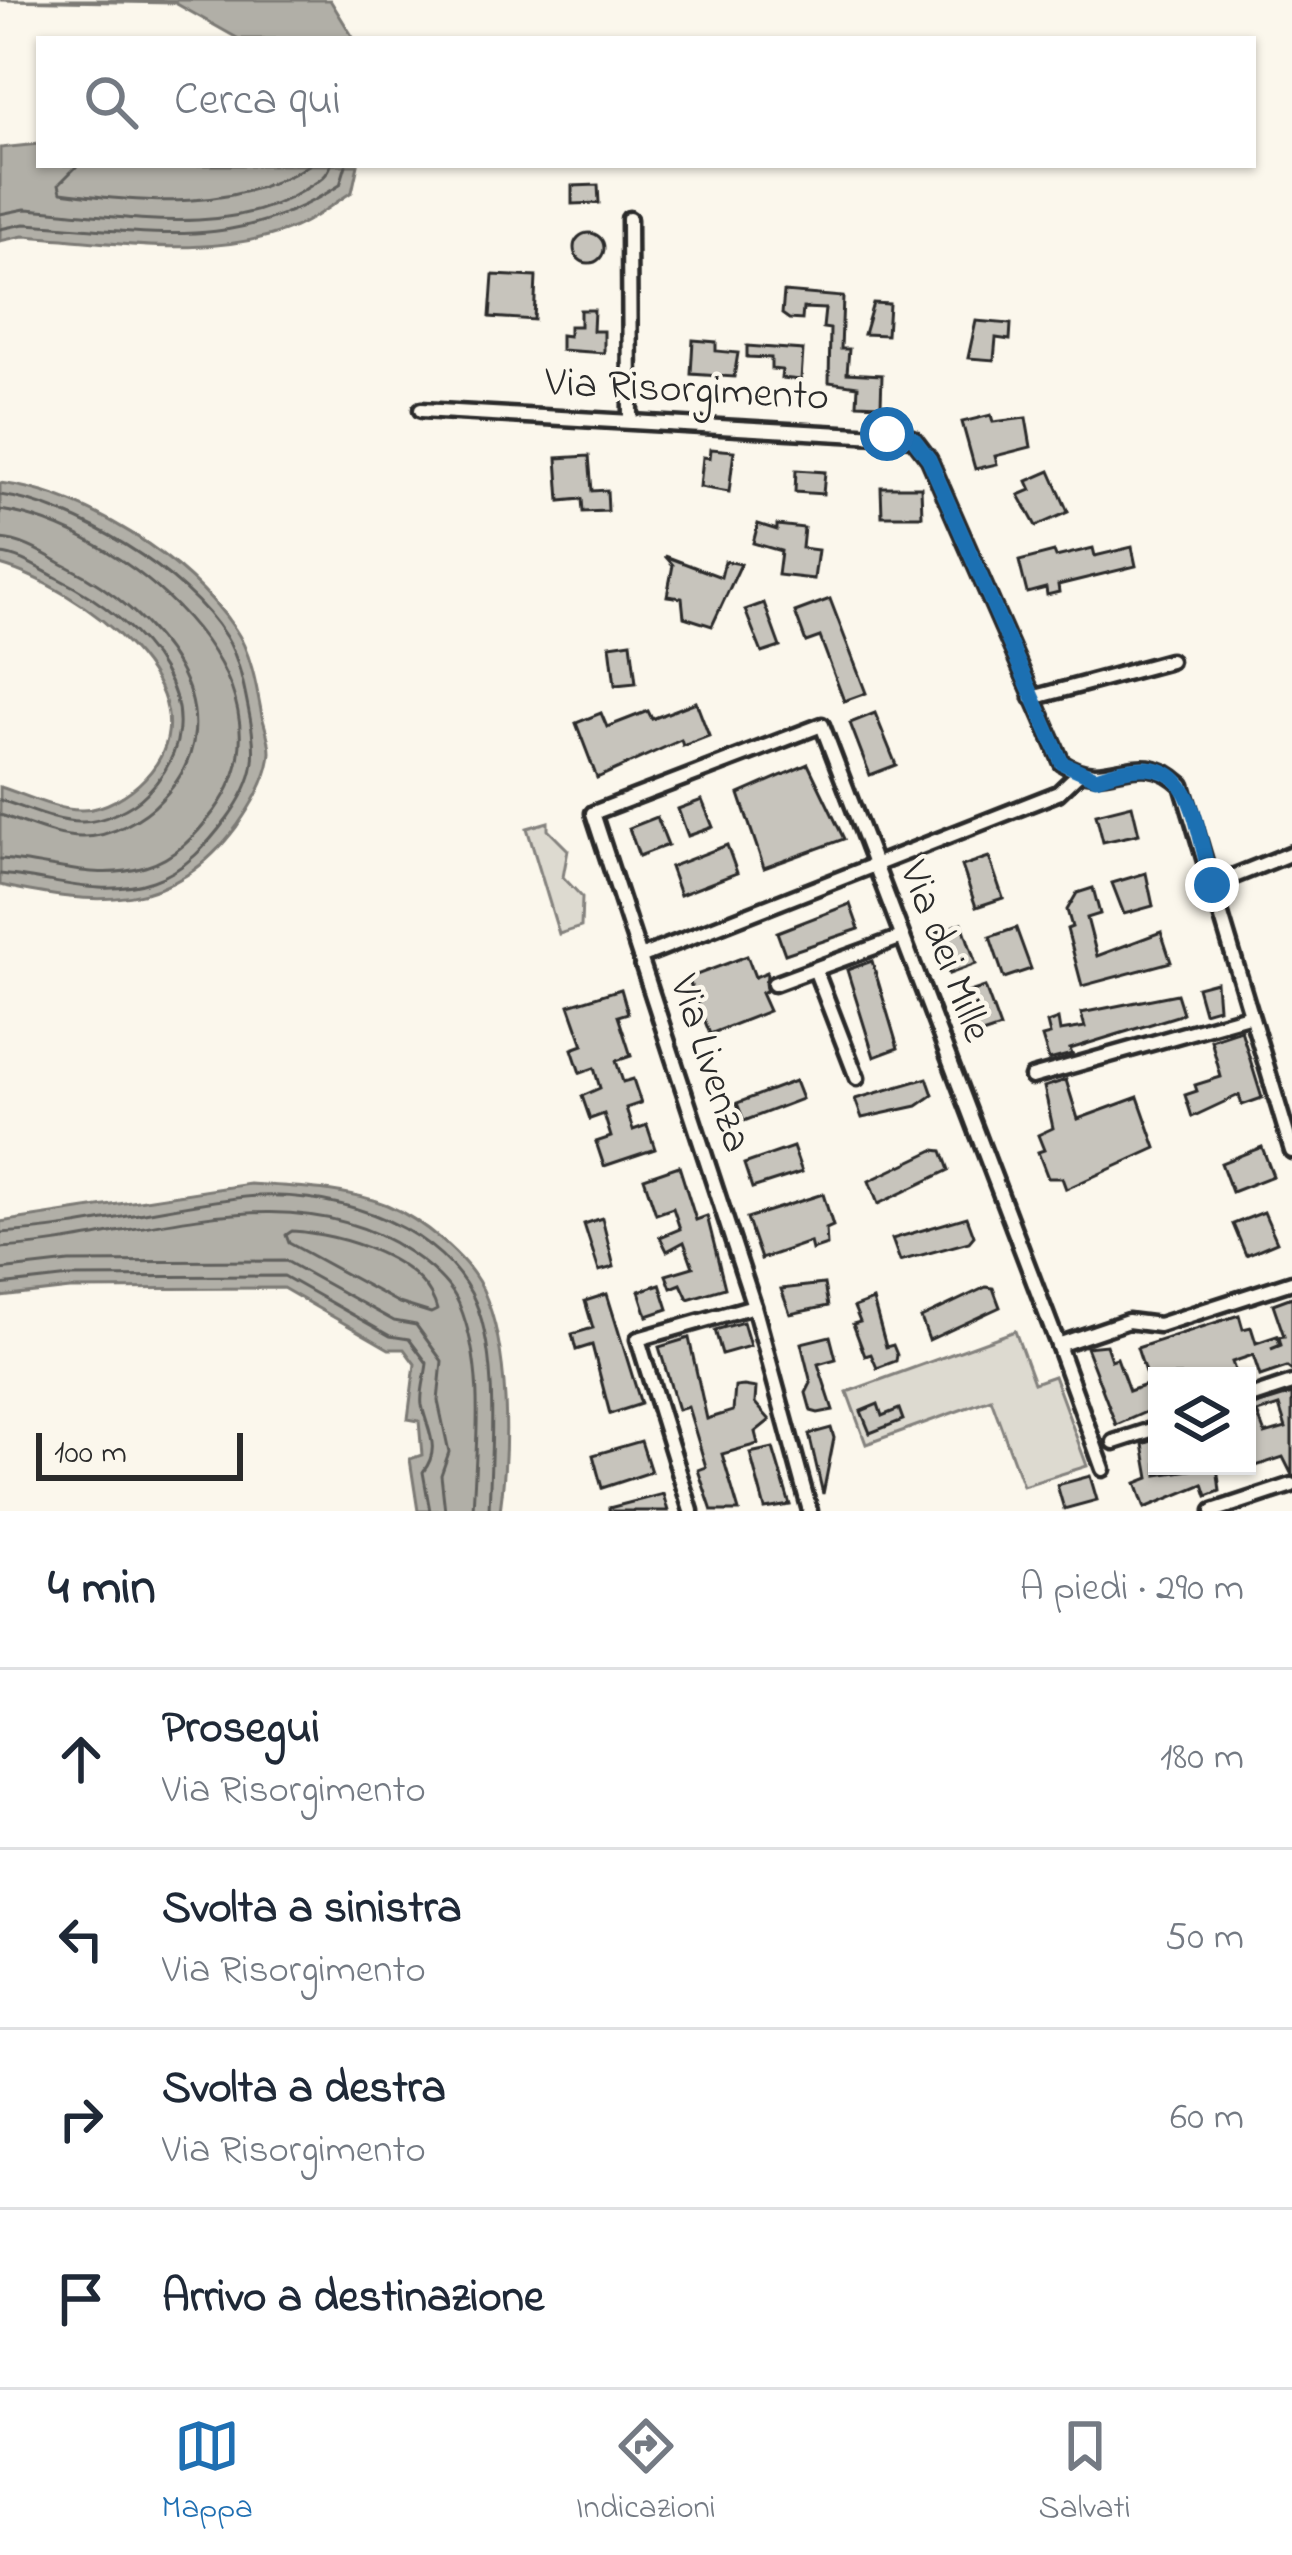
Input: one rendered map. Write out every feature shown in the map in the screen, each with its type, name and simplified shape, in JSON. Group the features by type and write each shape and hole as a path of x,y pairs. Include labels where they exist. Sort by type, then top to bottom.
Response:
{"street":[{"path":"629,219 630,421"},
{"name":"Via Risorgimento","path":"421,410 913,438 929,459 1062,763 1078,774"},
{"path":"1032,698 1171,661"},
{"name":"Via dei Mille","path":"640,957 593,813 823,725 1103,1469"},
{"path":"1078,774 1096,778 1137,765 1166,770 1182,785 1292,1151"},
{"name":"Via Livenza","path":"810,1511 754,1306 640,957 1058,793 1078,774"},
{"path":"1212,885 1292,853"},
{"name":"Via Livenza","path":"774,984 902,937"},
{"path":"815,968 857,1078"},
{"path":"1032,1077 1248,1016"},
{"path":"1276,1108 1292,1101"},
{"path":"1058,1345 1128,1321 1159,1324 1292,1282"},
{"path":"691,1511 638,1339 754,1306"},
{"path":"1256,1395 1292,1383"},
{"path":"1114,1442 1148,1431"},
{"path":"1213,1511 1292,1485"}],"shaded area":[{"path":"548,822 548,830 568,850 563,877 582,897 581,927 559,934 527,828"},
{"path":"1015,1331 1034,1383 1054,1376 1087,1466 1023,1486 991,1399 866,1444 847,1392"}],"water":[{"path":"0,0 330,0 352,36 234,36 175,3"},
{"path":"36,144 36,168 357,168 352,192 302,224 262,238 195,247 23,236 0,241 0,148"},
{"path":"0,483 66,500 131,533 190,577 235,629 245,648 269,743 266,771 242,818 212,855 159,889 100,899 0,885 0,787 70,809 107,805 145,778 165,745 167,711 155,678 100,619 66,595 0,565"},
{"path":"250,1184 337,1192 387,1205 428,1229 476,1277 492,1314 503,1370 506,1429 500,1511 418,1511 410,1459 422,1455 419,1421 408,1419 415,1364 404,1349 389,1349 283,1288 70,1289 0,1297 0,1222"}],"building":[{"path":"598,185 599,203 572,204 572,186"},
{"path":"589,233 600,237 604,248 600,259 589,263 578,259 574,248 578,237"},
{"path":"493,275 536,277 534,320 490,317"},
{"path":"784,292 843,297 841,349 849,349 847,373 882,375 881,405 857,404 858,386 829,382 830,329 823,328 825,309 803,308 802,320 789,319 782,314"},
{"path":"873,303 889,304 887,335 864,334"},
{"path":"580,310 594,310 593,331 604,331 604,353 561,350 561,335 569,336 569,326 580,326"},
{"path":"976,321 1011,324 1010,340 996,338 994,360 968,358"},
{"path":"693,340 716,342 716,351 738,353 734,377 691,374"},
{"path":"747,346 803,350 801,380 781,378 782,370 771,369 771,358 747,357"},
{"path":"991,415 993,422 1026,418 1031,447 995,456 997,464 975,469 962,422"},
{"path":"711,449 734,451 729,492 700,487 703,457 710,458"},
{"path":"589,456 592,491 607,490 608,511 583,512 582,499 560,501 557,458"},
{"path":"796,470 825,472 823,494 795,492"},
{"path":"1050,471 1068,512 1036,526 1019,495 1031,490 1027,481"},
{"path":"881,487 921,487 922,516 882,516"},
{"path":"758,524 777,530 777,525 804,528 802,548 818,550 814,579 778,575 781,551 753,543"},
{"path":"1132,547 1136,566 1058,585 1059,592 1047,595 1046,588 1027,593 1019,561 1054,552 1056,557 1093,548 1095,556"},
{"path":"665,556 721,577 725,561 741,564 712,626 684,617 682,598 667,596 673,565"},
{"path":"830,599 866,693 844,701 820,637 806,642 795,612"},
{"path":"764,603 780,647 762,653 745,610"},
{"path":"631,642 636,683 615,685 610,645"},
{"path":"696,702 709,736 683,746 681,740 597,778 576,723 601,713 607,727 648,711 652,719"},
{"path":"875,713 896,765 870,775 850,723"},
{"path":"808,764 844,839 764,868 739,794"},
{"path":"702,800 713,827 688,836 678,809"},
{"path":"1132,805 1139,834 1103,842 1096,814"},
{"path":"657,817 668,845 639,856 629,828"},
{"path":"727,845 737,873 680,895 670,867"},
{"path":"989,857 1003,898 976,907 962,866"},
{"path":"1146,873 1153,906 1124,914 1112,883"},
{"path":"1093,888 1100,914 1087,918 1097,956 1161,932 1171,962 1082,986 1067,929 1072,927 1067,910 1077,893"},
{"path":"850,904 859,929 785,954 777,932"},
{"path":"962,923 976,964 949,974 935,933"},
{"path":"1016,928 1031,969 1004,978 990,937"},
{"path":"747,956 755,977 767,972 766,991 761,993 769,1011 710,1034 688,978"},
{"path":"872,961 898,1048 874,1057 847,970"},
{"path":"1216,982 1218,1008 1204,1012 1197,987"},
{"path":"985,987 1000,1028 973,1037 958,996"},
{"path":"621,989 628,1013 618,1016 631,1056 616,1061 623,1082 633,1079 641,1103 626,1108 633,1130 647,1125 655,1149 604,1166 596,1142 611,1137 604,1114 590,1119 582,1096 600,1088 594,1068 580,1073 572,1049 583,1045 569,1005"},
{"path":"1177,994 1183,1013 1049,1060 1042,1037 1050,1035 1047,1023 1058,1019 1060,1031 1085,1027 1081,1013"},
{"path":"1241,1030 1262,1098 1242,1105 1239,1095 1192,1117 1185,1095 1197,1091 1195,1085 1221,1077 1211,1040"},
{"path":"927,1078 933,1095 917,1106 862,1118 855,1099"},
{"path":"1066,1080 1078,1119 1138,1097 1156,1148 1066,1189 1062,1178 1048,1178 1038,1152 1044,1150 1038,1135 1053,1128 1044,1087"},
{"path":"795,1081 802,1099 744,1121 737,1103"},
{"path":"793,1147 802,1172 752,1188 744,1164"},
{"path":"1262,1147 1273,1176 1232,1192 1221,1163"},
{"path":"934,1150 942,1151 949,1170 878,1204 869,1181"},
{"path":"679,1166 696,1220 707,1216 725,1288 688,1299 681,1284 671,1288 666,1275 693,1267 684,1242 667,1251 660,1237 680,1229 673,1208 656,1214 644,1178"},
{"path":"823,1194 833,1226 826,1229 827,1245 812,1250 810,1242 761,1259 747,1218"},
{"path":"1264,1212 1277,1242 1246,1255 1233,1224"},
{"path":"967,1217 974,1236 969,1242 900,1261 892,1239"},
{"path":"602,1218 614,1267 599,1271 584,1224"},
{"path":"660,1284 668,1309 647,1316 639,1291"},
{"path":"824,1284 828,1306 790,1314 781,1289"},
{"path":"986,1287 993,1288 1000,1307 929,1340 921,1318"},
{"path":"607,1294 641,1404 610,1414 592,1345 576,1350 572,1334 593,1328 585,1301"},
{"path":"1292,1297 1292,1371 1287,1367 1260,1376 1253,1355 1232,1362 1234,1367 1148,1367 1148,1381 1137,1348 1239,1315 1243,1329 1251,1327 1256,1343 1277,1336 1280,1345 1271,1349 1281,1345 1279,1337 1284,1336 1273,1304"},
{"path":"873,1300 886,1347 893,1345 897,1355 896,1361 877,1368 871,1354 865,1356 853,1324 860,1322 854,1307"},
{"path":"743,1322 750,1346 722,1354 715,1330"},
{"path":"830,1336 836,1359 818,1364 833,1410 818,1413 811,1411 806,1393 811,1383 801,1343"},
{"path":"689,1338 707,1419 733,1411 735,1387 744,1386 756,1388 755,1403 770,1420 755,1432 758,1444 722,1454 739,1511 712,1511 698,1470 706,1467 688,1407 678,1410 659,1347"},
{"path":"1106,1345 1111,1360 1117,1358 1129,1391 1148,1384 1148,1411 1116,1425 1086,1347"},
{"path":"1292,1394 1292,1475 1283,1457 1256,1466 1256,1405","holes":["1279,1406 1286,1428 1265,1434 1257,1413"]},
{"path":"878,1404 882,1416 899,1409 903,1420 870,1433 861,1411"},
{"path":"831,1428 834,1438 823,1494 809,1434"},
{"path":"641,1441 651,1472 602,1488 593,1455"},
{"path":"773,1448 790,1505 765,1509 750,1453"},
{"path":"1218,1475 1220,1491 1207,1496 1203,1484 1145,1508 1136,1483 1149,1478"},
{"path":"1090,1476 1097,1500 1064,1509 1057,1485"},
{"path":"663,1494 668,1511 609,1511 609,1508"}],"route":[{"path":"887,434 913,438 929,459 1062,763 1078,774 1096,778 1137,765 1166,770 1182,785 1212,885"}]}
